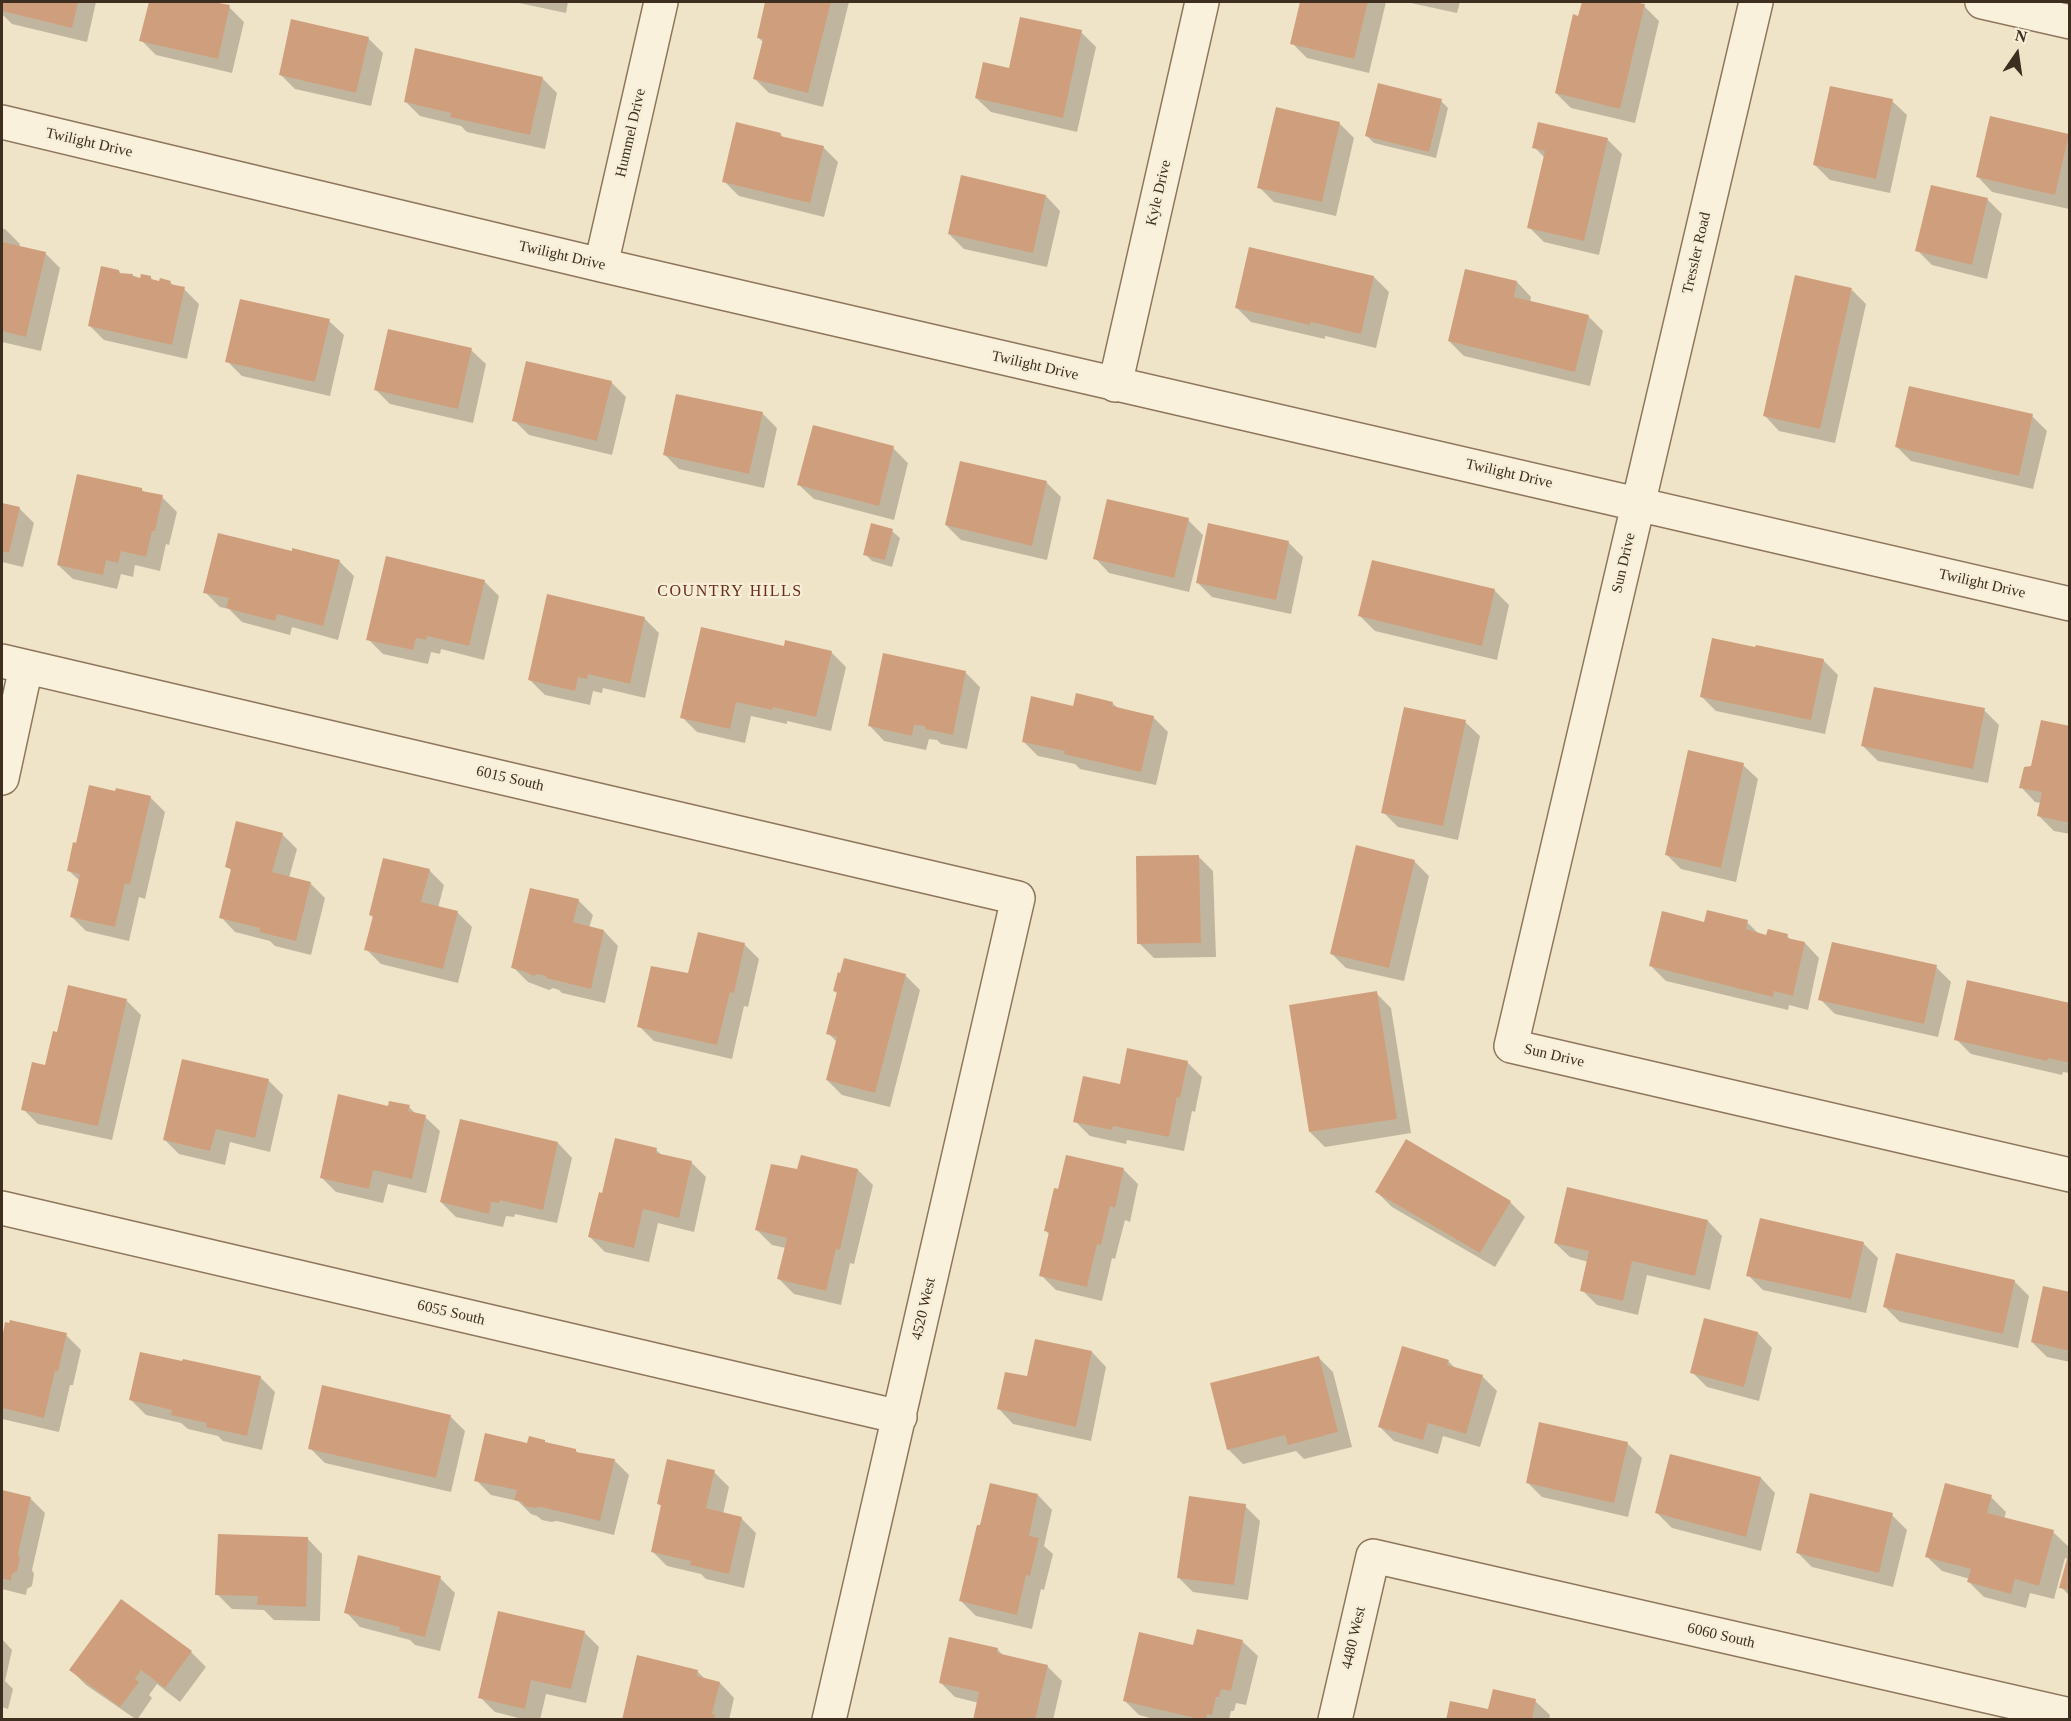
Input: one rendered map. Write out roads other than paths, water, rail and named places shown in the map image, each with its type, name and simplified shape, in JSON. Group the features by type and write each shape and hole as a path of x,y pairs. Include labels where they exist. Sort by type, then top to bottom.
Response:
{"street":[{"name":"Hummel Drive","path":"601,265 661,2"},
{"name":"Kyle Drive","path":"1115,385 1203,2"},
{"name":"Tressler Road","path":"1638,504 1756,2"},
{"path":"1982,2 2070,22"},
{"name":"Twilight Drive","path":"2,122 1115,385 2070,604"},
{"name":"Sun Drive","path":"1638,504 1511,1046 2070,1175"},
{"path":"2,778 14,664"},
{"name":"6015 South","path":"14,664 1018,898"},
{"name":"4520 West","path":"829,1719 1018,898"},
{"name":"6055 South","path":"2,1209 900,1417"},
{"name":"6060 South","path":"1373,1556 2070,1715"},
{"name":"4480 West","path":"1335,1719 1373,1556"}],"district":[{"name":"COUNTRY HILLS","path":"730,592"}]}
